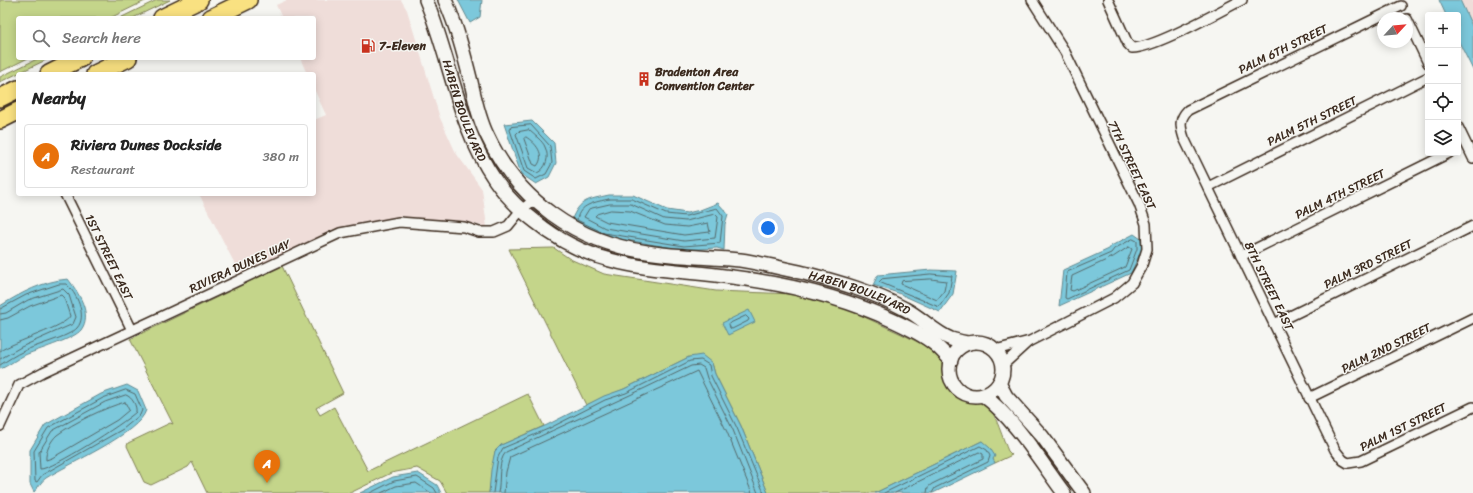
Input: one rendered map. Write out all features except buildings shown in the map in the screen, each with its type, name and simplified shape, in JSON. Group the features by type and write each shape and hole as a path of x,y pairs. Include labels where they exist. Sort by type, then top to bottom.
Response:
{"highway":[{"path":"166,16 199,0"},
{"path":"215,16 248,0"},
{"path":"53,72 77,60"},
{"path":"99,72 124,60"},
{"path":"0,98 16,90"},
{"path":"0,120 16,112"}],"street":[{"name":"HABEN BOULEVARD","path":"426,0 438,33 462,112 473,141 495,180 521,210 552,236 596,257 636,267 733,277 802,290 863,307 906,327 933,343 950,360"},
{"name":"HABEN BOULEVARD","path":"445,0 460,39 478,112 486,134 515,181 534,200 570,227 591,238 614,246 648,253 742,260 813,276 872,294 904,308 950,339 968,343"},
{"name":"7TH STREET EAST","path":"1003,365 1030,342 1114,298 1132,283 1142,265 1147,249 1146,224 1139,204 1065,52 1032,0"},
{"path":"1108,0 1128,44 1132,48 1141,48 1242,0"},
{"path":"1399,3 1404,12"},
{"name":"PALM 6TH STREET","path":"1181,120 1188,110 1399,3"},
{"path":"1413,31 1425,57"},
{"name":"PALM 5TH STREET","path":"1208,187 1425,78"},
{"name":"8TH STREET EAST","path":"1181,120 1184,138 1309,398 1335,450 1343,460"},
{"path":"1462,147 1473,158"},
{"name":"PALM 4TH STREET","path":"1241,256 1444,156"},
{"name":"1ST STREET EAST","path":"66,196 132,330"},
{"path":"521,210 534,200"},
{"name":"RIVIERA DUNES WAY","path":"0,426 19,385 132,330 340,233 399,222 464,227 479,232 494,232 508,226 521,210"},
{"name":"PALM 3RD STREET","path":"1274,324 1473,226"},
{"path":"733,277 742,260"},
{"name":"PALM 2ND STREET","path":"1309,398 1473,318"},
{"name":"7TH STREET EAST","path":"995,350 1030,342"},
{"path":"968,343 982,343 995,350 1003,365 1002,375 995,389 983,395 967,394 960,390 950,377 950,360 961,347 968,343"},
{"path":"999,383 1006,396 1042,436 1084,493"},
{"path":"983,395 1000,410 1064,493"},
{"name":"PALM 1ST STREET","path":"1343,460 1348,463 1361,461 1473,407"}],"shaded area":[{"path":"287,0 401,0 407,10 440,118 456,153 482,189 487,227 465,222 400,217 340,228 240,274 200,196 316,196 316,119 326,115 316,93 316,72 306,72 301,60 316,60 316,16 281,16 276,5"},
{"path":"1460,0 1473,0 1473,28"}],"green space":[{"path":"0,0 147,0 114,16 16,16 16,60 24,60 0,72"},
{"path":"157,0 170,0 137,16 124,16"},
{"path":"35,60 46,60 21,72 16,72 16,74 0,82 0,77"},
{"path":"554,248 570,259 604,274 716,291 793,294 847,309 933,350 945,363 944,369 946,380 951,390 965,400 983,403 991,409 1008,451 1012,455 995,463 982,441 875,493 768,493 741,426 715,374 712,363 689,357 624,389 586,405 509,249"},
{"path":"282,266 343,393 316,408 320,415 334,407 368,471 528,394 544,426 501,445 495,451 489,493 447,493 440,481 417,468 391,473 350,493 207,493 192,462 188,467 151,485 144,482 127,446 128,443 170,423 173,424 130,339"}],"water":[{"path":"458,0 482,0 480,17 470,23"},
{"path":"1439,0 1460,0 1473,28 1473,70 1461,46 1461,12 1445,12"},
{"path":"532,121 554,143 556,163 549,177 536,184 521,174 504,124"},
{"path":"609,195 633,195 667,210 687,213 718,203 728,214 725,224 724,250 717,248 684,250 603,236 571,221 581,204 595,198"},
{"path":"1134,234 1141,239 1142,249 1131,273 1059,306 1063,270 1109,249 1111,246"},
{"path":"931,270 957,271 953,294 940,312 898,293 873,285 878,275"},
{"path":"68,279 80,297 85,310 84,324 81,330 65,340 26,354 0,369 0,306 32,288 50,282"},
{"path":"749,310 755,322 728,335 722,323"},
{"path":"702,355 712,363 715,374 741,426 768,493 489,493 491,470 495,451 501,445 547,425 604,396 624,389 689,357"},
{"path":"127,385 138,391 146,410 141,419 118,438 46,478 34,492 30,484 30,450 45,425 101,394"},
{"path":"982,441 990,448 995,456 993,459 995,463 933,493 875,493"},
{"path":"418,473 437,485 441,493 360,493 393,477"}],"place":[{"name":"7-Eleven","path":"368,46"},
{"name":"Bradenton Area Convention Center","path":"644,79"},
{"name":"Riviera Dunes Dockside","path":"267,483"}]}
